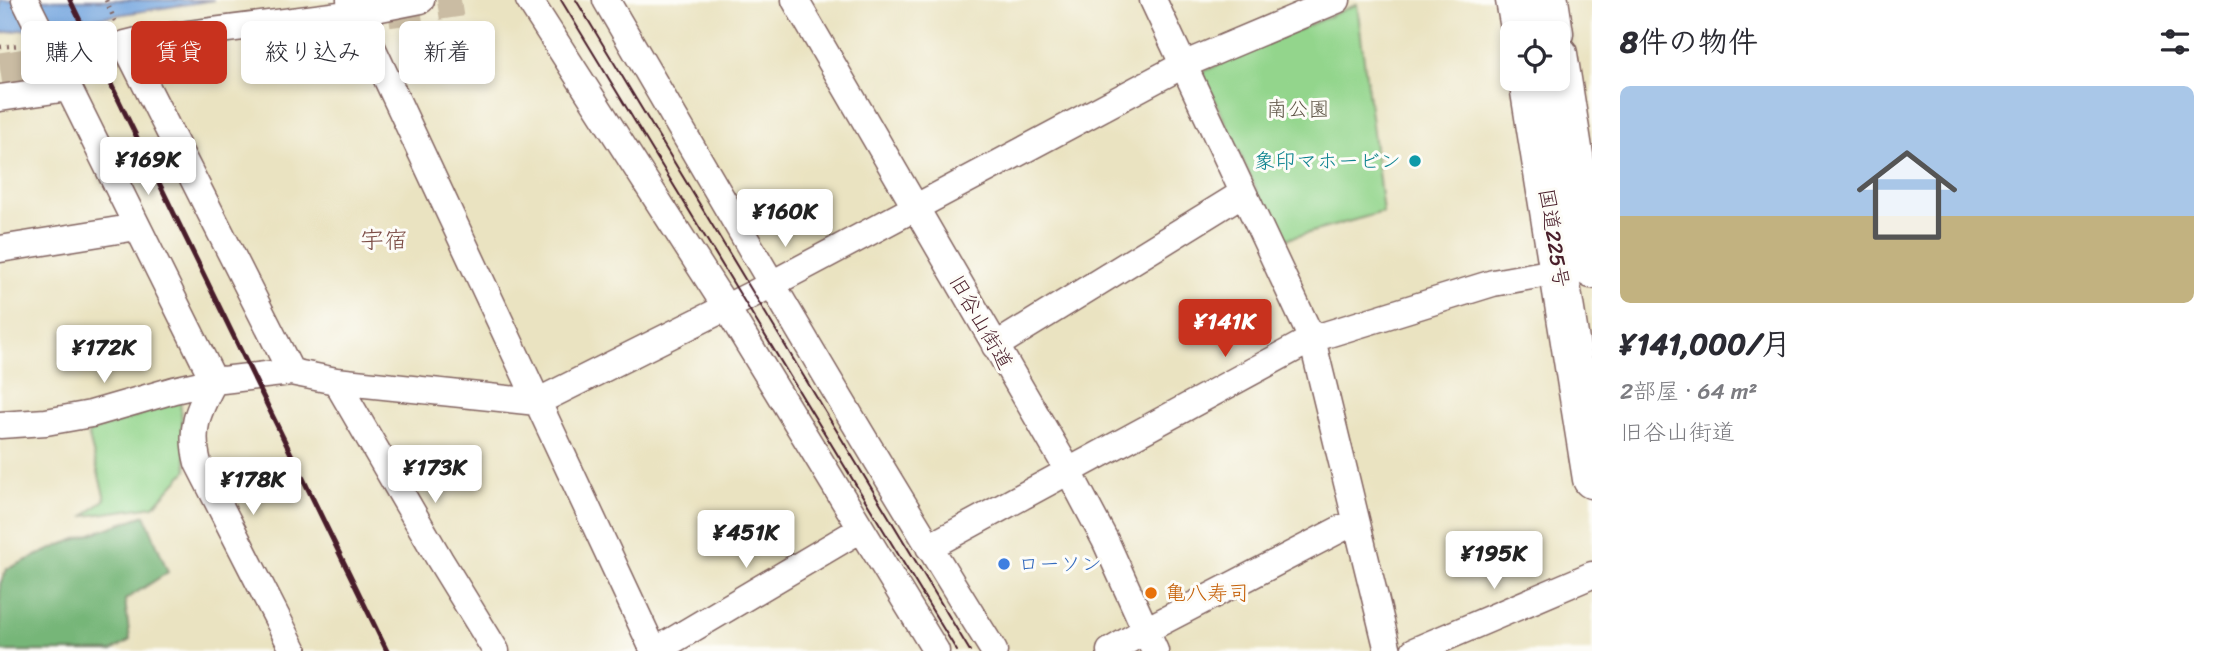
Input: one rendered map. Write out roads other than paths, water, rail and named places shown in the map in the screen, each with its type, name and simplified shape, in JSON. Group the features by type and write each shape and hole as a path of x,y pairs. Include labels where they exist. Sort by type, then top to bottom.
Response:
{"highway":[{"path":"1515,0 1519,21"},
{"path":"1549,0 1552,21"},
{"name":"国道225号","path":"1532,91 1583,264"},
{"name":"国道225号","path":"1562,91 1583,264 1592,480"}],"street":[{"path":"25,0 214,381"},
{"path":"291,372 125,44 353,6 421,0"},
{"path":"529,0 726,307 936,651"},
{"path":"606,0 771,283 994,651"},
{"path":"1153,0 1312,339 1388,651"},
{"path":"0,425 46,422 91,414 160,393 214,381 291,372 336,381 537,402 916,208 1183,65 1337,0"},
{"name":"旧谷山街道","path":"804,3 916,208 1068,470 1105,540 1151,641"},
{"path":"353,6 654,651 861,529"},
{"path":"0,98 68,88"},
{"path":"995,346 1243,193"},
{"path":"0,249 137,227"},
{"path":"929,547 1312,339 1493,283 1583,264"},
{"path":"214,381 195,422 193,443 198,463 294,651"},
{"path":"336,381 496,651"},
{"path":"1110,651 1151,641 1356,521"},
{"path":"1414,651 1592,575"}],"water":[{"path":"0,0 214,0 78,21 21,21 21,30 0,33"}],"tunnel":[{"path":"388,11 461,0"},
{"path":"0,69 131,49"}],"tram line":[{"path":"561,0 957,651"},
{"path":"576,0 970,651"}],"railway":[{"path":"70,0 387,651"}],"place":[{"name":"象印マホービン","path":"1415,161"},
{"name":"ローソン","path":"1004,564"},
{"name":"亀八寿司","path":"1151,593"}],"district":[{"name":"宇宿","path":"384,240"}],"park label":[{"name":"南公園","path":"1298,109"}]}
